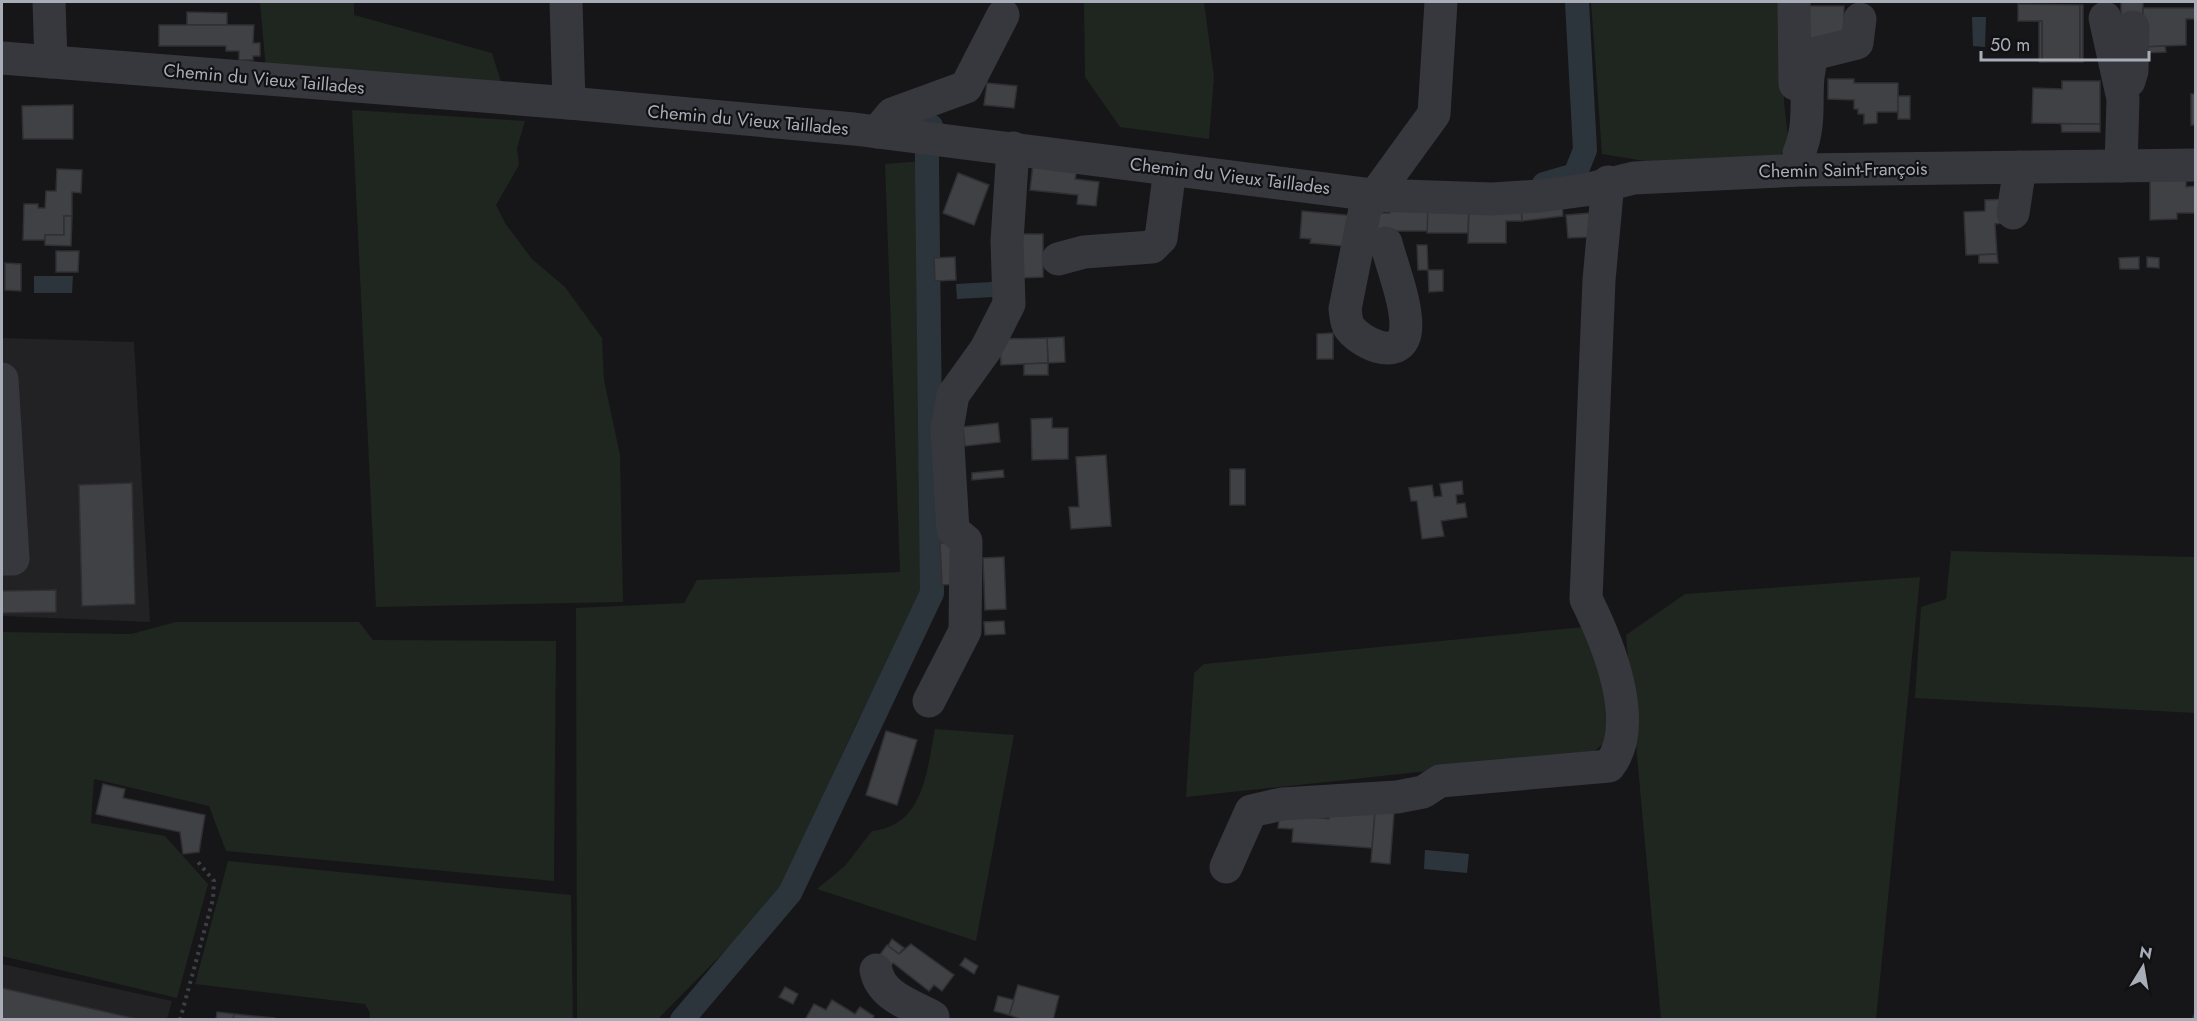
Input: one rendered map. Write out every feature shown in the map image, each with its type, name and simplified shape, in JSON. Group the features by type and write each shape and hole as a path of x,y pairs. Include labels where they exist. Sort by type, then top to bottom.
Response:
{"street":[{"path":"49,2 51,62"},
{"path":"566,2 569,103"},
{"path":"1386,243 1406,323 1404,337 1396,346 1384,348 1368,344 1355,333 1347,325 1344,309 1365,209 1434,114 1441,2"},
{"path":"1794,2 1796,118 1800,161"},
{"path":"877,132 892,114 966,87 1003,15"},
{"path":"1800,161 1807,135 1808,70 1813,54 1857,43 1860,19"},
{"path":"2119,22 2123,99 2121,166"},
{"name":"Chemin du Vieux Taillades","path":"2,58 569,103 877,132 1373,195 1492,199"},
{"path":"930,701 965,631 966,541 953,530 947,429 953,395 986,349 1009,304 1007,242 1013,148"},
{"name":"Chemin Saint-François","path":"1492,199 1585,190 1608,182 1634,178 1800,161 2020,167 2196,165"},
{"path":"2013,213 2020,167"},
{"path":"1058,259 1084,252 1152,247 1161,238 1170,169"},
{"path":"1226,867 1251,811 1282,804 1397,797 1423,792 1440,781 1609,766 1619,754 1622,735 1618,681 1606,638 1586,599 1599,280 1608,182"},
{"path":"2,379 13,559 2,559"},
{"path":"876,970 879,982 889,993 933,1017 932,1020"}],"path":[{"path":"180,1020 213,899 213,881 198,862"}],"shaded area":[{"path":"260,2 354,2 354,15 492,53 502,85 266,70"},
{"path":"1084,2 1204,2 1214,77 1209,139 1120,127 1085,77"},
{"path":"1591,2 1783,2 1784,102 1789,145 1776,160 1657,163 1602,154"},
{"path":"1972,17 1986,17 1985,47 1973,46"},
{"path":"352,110 525,121 517,148 519,165 496,205 505,223 532,259 565,287 602,338 604,380 620,455 623,602 376,607"},
{"path":"923,161 925,586 852,733 777,898 658,1019 577,1019 576,608 684,603 697,580 900,572 885,164"},
{"path":"34,276 73,276 72,293 34,293"},
{"path":"992,282 993,297 957,299 956,284"},
{"path":"2,338 134,342 150,622 2,616"},
{"path":"1951,551 2195,557 2195,713 1915,698 1921,607 1946,599"},
{"path":"1920,577 1876,1019 1661,1019 1626,635 1685,594"},
{"path":"176,622 359,622 373,640 556,641 554,881 226,851 209,806 94,779 91,823 165,836 208,884 177,998 2,956 2,632 131,634"},
{"path":"1584,627 1604,676 1608,726 1606,741 1590,755 1186,797 1194,673 1204,664"},
{"path":"935,729 1014,735 976,941 817,889 845,866 872,831 889,827 903,819 913,807 925,778"},
{"path":"1425,850 1469,854 1467,873 1424,869"},
{"path":"228,861 571,895 573,1019 369,1019 370,1013 365,1004 195,984"},
{"path":"2,964 172,1001 167,1019 2,1020"}],"building":[{"path":"2121,2 2143,2 2143,20 2121,21"},
{"path":"2018,4 2080,5 2080,62 2042,62 2042,21 2018,21"},
{"path":"2080,5 2083,5 2083,62 2080,62"},
{"path":"1809,6 1844,6 1844,35 1809,42"},
{"path":"2143,8 2196,8 2196,19 2186,19 2186,45 2143,47"},
{"path":"187,12 227,13 227,25 187,25"},
{"path":"2039,21 2042,21 2042,62 2039,62"},
{"path":"159,25 254,25 253,43 260,43 260,56 253,56 253,60 239,60 239,51 226,51 226,46 159,46"},
{"path":"2165,46 2166,52 2143,53 2143,47"},
{"path":"1828,79 1854,79 1854,83 1898,83 1898,112 1877,112 1877,123 1864,124 1864,114 1858,114 1858,109 1854,109 1854,100 1828,99"},
{"path":"2062,81 2100,81 2100,124 2032,123 2033,88 2062,89"},
{"path":"987,83 1017,86 1014,108 984,105"},
{"path":"2191,94 2196,94 2196,125 2191,125"},
{"path":"1898,96 1910,96 1910,119 1898,119"},
{"path":"73,105 73,139 23,139 22,106"},
{"path":"2061,124 2100,124 2100,132 2062,132"},
{"path":"1033,164 1077,169 1075,179 1099,182 1096,206 1077,204 1078,195 1030,190"},
{"path":"57,169 82,170 81,193 72,192 72,216 64,216 64,235 45,235 45,240 23,240 24,204 38,204 38,208 45,208 46,191 56,191"},
{"path":"958,173 989,185 974,225 943,213"},
{"path":"2150,180 2186,180 2186,187 2196,186 2196,213 2177,213 2177,219 2150,220"},
{"path":"2009,199 2002,223 1995,224 1997,254 1966,255 1964,212 1985,211 1985,200"},
{"path":"1428,204 1428,231 1377,231 1377,213 1390,213 1390,207"},
{"path":"1562,205 1563,216 1522,221 1521,209"},
{"path":"1469,206 1468,233 1427,233 1428,207"},
{"path":"1521,209 1522,221 1506,221 1506,243 1468,243 1469,210"},
{"path":"1302,211 1356,216 1354,247 1310,243 1311,239 1300,238"},
{"path":"1590,213 1591,237 1568,238 1566,215"},
{"path":"64,216 72,216 71,246 45,245 45,235 64,235"},
{"path":"1019,234 1043,234 1043,277 1020,278"},
{"path":"1417,245 1427,245 1428,270 1418,270"},
{"path":"56,251 79,251 78,272 56,272"},
{"path":"1997,254 1998,263 1979,263 1979,255"},
{"path":"955,257 956,280 935,281 934,258"},
{"path":"2139,257 2139,269 2120,269 2119,258"},
{"path":"2147,257 2159,258 2159,268 2147,267"},
{"path":"5,263 21,264 21,291 5,290"},
{"path":"1428,270 1443,270 1443,291 1429,292"},
{"path":"1333,333 1333,359 1317,359 1317,334"},
{"path":"1064,337 1065,362 1048,363 1047,338"},
{"path":"1047,338 1048,363 1001,365 1000,339"},
{"path":"1048,363 1048,375 1024,375 1024,364"},
{"path":"1052,418 1052,428 1068,428 1068,459 1032,460 1031,419"},
{"path":"998,423 1000,442 965,446 963,427"},
{"path":"1106,455 1111,526 1071,529 1069,507 1079,507 1076,457"},
{"path":"1230,469 1245,469 1245,505 1230,505"},
{"path":"1003,470 1004,477 972,480 972,473"},
{"path":"1462,481 1463,494 1456,495 1457,504 1465,503 1467,517 1441,521 1444,536 1422,539 1417,501 1411,501 1409,488 1432,485 1434,497 1442,496 1440,484"},
{"path":"132,483 135,604 82,606 79,485"},
{"path":"955,542 957,584 942,585 940,543"},
{"path":"1004,557 1006,609 985,610 983,558"},
{"path":"56,590 56,612 2,613 2,591"},
{"path":"1004,621 1005,634 985,635 984,622"},
{"path":"886,731 917,740 897,805 866,795"},
{"path":"103,784 125,789 123,798 205,815 199,852 183,854 180,832 96,814"},
{"path":"1330,808 1375,812 1372,848 1292,842 1293,829 1278,828 1280,814 1329,819"},
{"path":"1375,812 1394,813 1390,864 1371,862"},
{"path":"892,939 904,948 899,954 888,946"},
{"path":"911,944 954,975 942,991 934,985 929,991 893,963 888,969 876,960 887,945 899,954"},
{"path":"965,958 978,966 974,974 960,965"},
{"path":"1018,985 1059,996 1053,1020 1024,1020 1009,1015"},
{"path":"785,987 798,994 793,1004 779,997"},
{"path":"2,988 141,1020 2,1020"},
{"path":"998,996 1014,1000 1009,1015 994,1011"},
{"path":"832,1000 855,1014 860,1007 874,1016 872,1020 805,1020 814,1004 826,1010"},
{"path":"217,1012 234,1014 233,1020 216,1020"},
{"path":"234,1014 275,1018 233,1020"}],"waterway":[{"path":"1544,184 1575,175 1585,150 1577,2"},
{"path":"682,1020 790,893 932,593 927,167 927,126 931,126"}]}
